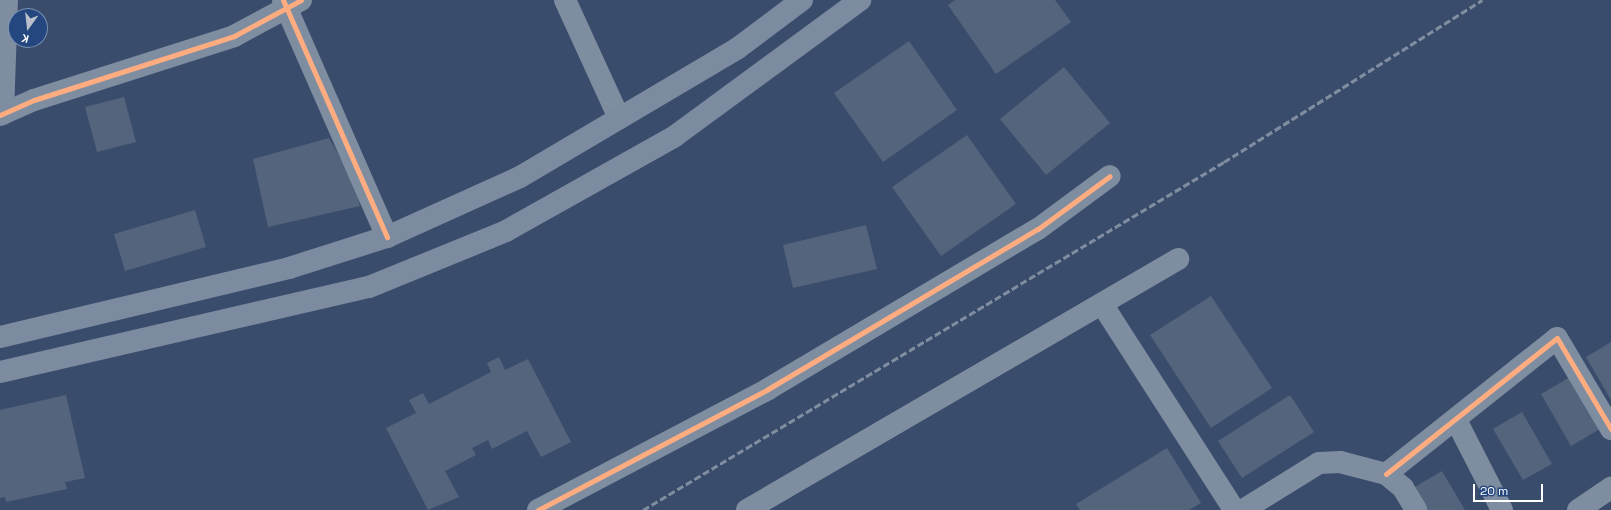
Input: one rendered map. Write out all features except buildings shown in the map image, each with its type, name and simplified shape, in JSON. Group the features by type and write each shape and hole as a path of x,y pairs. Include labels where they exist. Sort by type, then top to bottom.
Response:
{"main road":[{"path":"0,337 289,268 387,237 520,177 738,48 802,0"},
{"path":"0,372 369,287 506,231 674,136 860,0"}],"street":[{"path":"8,0 2,114 34,100 234,36 291,2 387,237"},
{"path":"565,0 619,118"},
{"path":"538,510 768,389 1038,229 1110,176"},
{"path":"748,510 1178,259"},
{"path":"1102,304 1234,510"},
{"path":"1386,474 1456,420 1557,338 1611,429"},
{"path":"1456,420 1502,510"},
{"path":"1243,510 1319,463 1340,462 1386,474 1403,488 1416,510"},
{"path":"1578,510 1611,488"}],"railway":[{"path":"643,510 1224,162 1482,0"}],"cycle path":[{"path":"283,0 387,237"},
{"path":"0,115 34,100 234,36 301,0"},
{"path":"538,510 768,389 1038,229 1110,176"},
{"path":"1386,474 1557,338 1611,429"}]}
